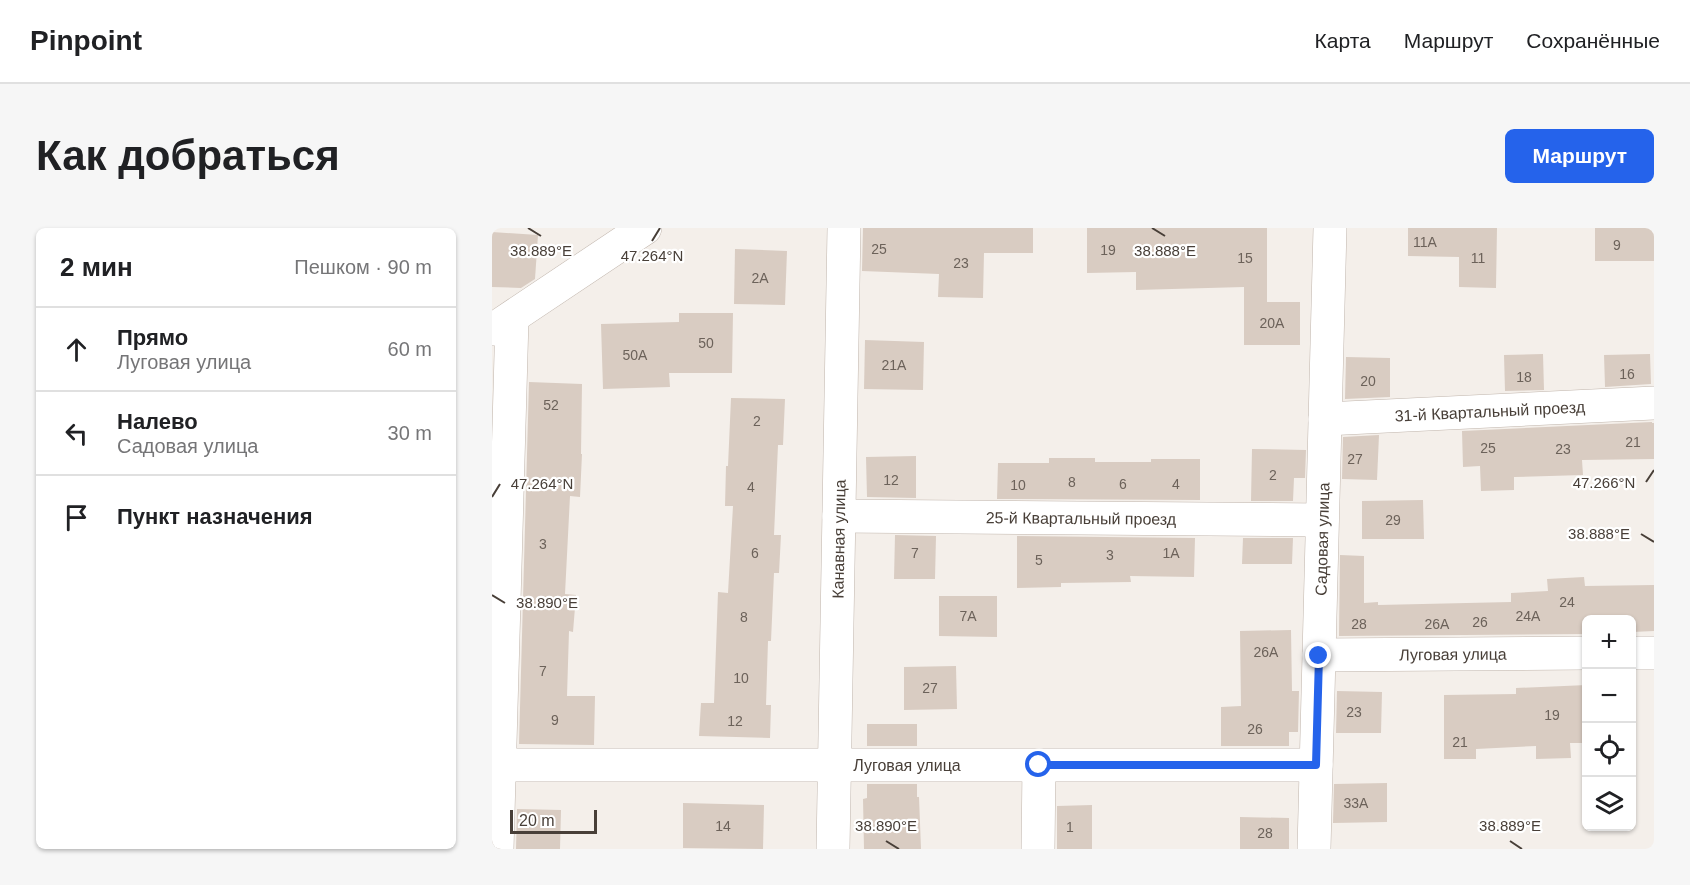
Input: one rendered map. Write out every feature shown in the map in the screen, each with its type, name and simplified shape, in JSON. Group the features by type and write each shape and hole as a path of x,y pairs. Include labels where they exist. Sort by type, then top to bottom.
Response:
{"street":[{"path":"497,849 502,325 645,228"},
{"name":"Канавная улица","path":"833,849 844,228"},
{"name":"Садовая улица","path":"1314,849 1330,228"},
{"name":"31-й Квартальный проезд","path":"1325,419 1654,404"},
{"name":"25-й Квартальный проезд","path":"839,516 1322,520"},
{"name":"Луговая улица","path":"1319,656 1582,653"},
{"path":"1636,653 1654,653"},
{"name":"Луговая улица","path":"499,765 1316,765"},
{"path":"1038,849 1039,765"}],"building":[{"path":"863,228 1033,228 1033,253 984,253 983,298 938,297 939,274 862,271"},
{"path":"1087,228 1267,228 1267,302 1300,302 1300,345 1244,345 1244,287 1136,290 1136,272 1087,273"},
{"path":"1408,228 1497,228 1496,288 1459,287 1459,257 1408,256"},
{"path":"1595,228 1654,228 1654,261 1595,261"},
{"path":"492,232 538,235 535,279 521,288 492,287"},
{"path":"735,249 787,251 785,305 734,304"},
{"path":"679,313 733,313 732,373 669,373 670,387 603,389 601,324 679,322"},
{"path":"865,340 924,342 923,390 864,389"},
{"path":"1543,354 1544,390 1505,391 1504,355"},
{"path":"1650,354 1651,384 1605,387 1604,355"},
{"path":"1346,357 1390,358 1390,397 1345,399"},
{"path":"529,382 582,384 580,497 570,496 565,594 576,595 573,632 569,631 567,696 595,696 594,745 519,744"},
{"path":"731,398 785,399 783,445 778,445 774,535 781,535 779,573 774,573 771,641 768,641 766,705 771,705 770,738 699,736 701,703 714,703 718,592 728,593 733,506 725,506"},
{"path":"1654,423 1654,459 1582,460 1583,475 1514,477 1514,490 1481,491 1480,466 1463,467 1462,431"},
{"path":"1379,435 1377,480 1342,479 1343,437"},
{"path":"1252,449 1306,450 1305,478 1294,478 1293,501 1251,501"},
{"path":"916,456 916,498 867,497 866,457"},
{"path":"1049,458 1095,458 1095,462 1200,459 1200,500 997,499 998,463 1049,463"},
{"path":"1423,500 1424,539 1362,539 1362,501"},
{"path":"895,535 936,536 935,579 894,579"},
{"path":"1017,536 1195,538 1194,577 1130,576 1131,582 1061,583 1061,587 1017,588"},
{"path":"1243,538 1293,538 1292,564 1242,564"},
{"path":"1340,555 1364,556 1364,603 1378,602 1378,605 1511,602 1511,593 1548,591 1547,579 1584,577 1585,586 1654,585 1654,631 1636,632 1636,615 1582,615 1582,634 1339,636"},
{"path":"939,596 997,596 997,637 939,636"},
{"path":"1291,630 1292,691 1299,691 1298,732 1289,732 1289,746 1221,746 1221,707 1241,706 1240,631"},
{"path":"956,666 957,709 904,710 904,667"},
{"path":"1582,685 1582,743 1570,743 1571,758 1536,759 1536,746 1476,749 1476,759 1444,759 1444,695 1516,694 1516,688"},
{"path":"1337,691 1382,692 1381,733 1336,733"},
{"path":"867,724 917,724 917,746 867,746"},
{"path":"1387,783 1387,822 1333,823 1334,784"},
{"path":"867,784 917,784 921,849 864,849 863,799 867,798"},
{"path":"683,803 764,805 763,849 683,848"},
{"path":"1092,805 1092,849 1057,849 1057,806"},
{"path":"517,809 561,810 560,849 516,849"},
{"path":"1240,817 1289,818 1289,849 1240,849"}],"route":[{"path":"1039,765 1316,765 1319,656"}]}
